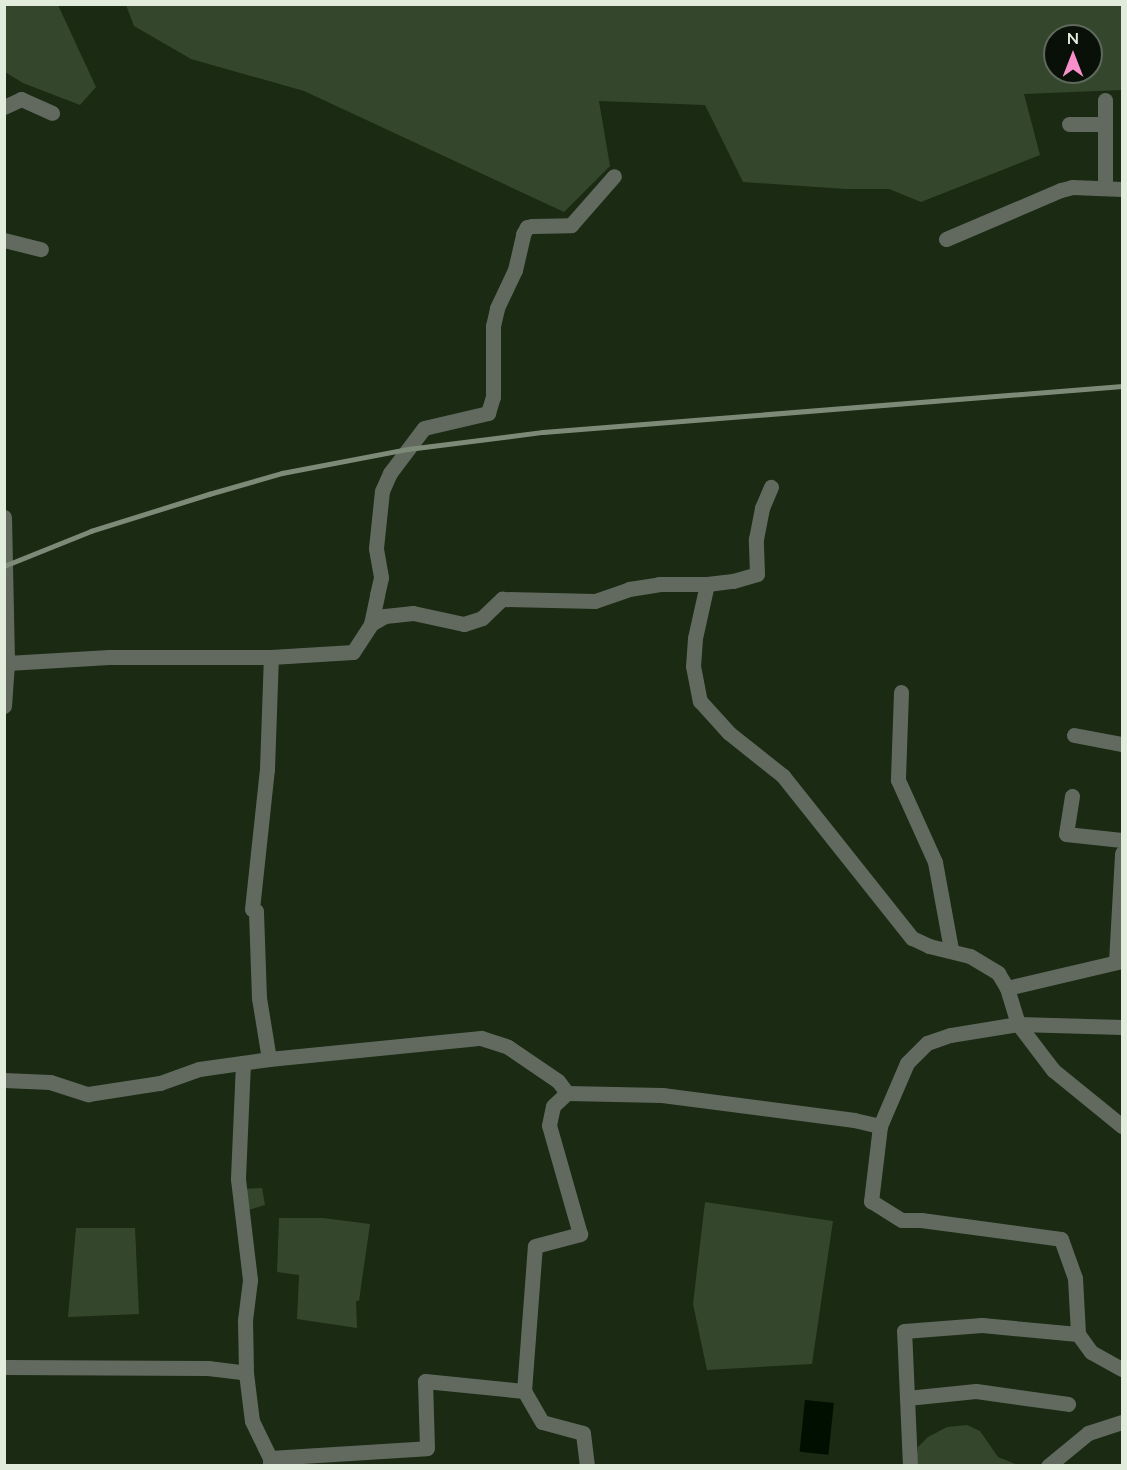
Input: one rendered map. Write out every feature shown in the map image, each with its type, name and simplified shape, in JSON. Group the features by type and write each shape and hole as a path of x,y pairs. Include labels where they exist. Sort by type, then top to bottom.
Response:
{"street":[{"path":"4,107 21,99 52,113"},
{"path":"1105,100 1105,188"},
{"path":"1070,124 1105,124"},
{"path":"7,663 109,657 271,657 353,652 371,624 381,577 376,548 382,491 390,473 424,428 488,413 492,397 493,326 497,308 515,270 523,234 527,227 532,226 571,225 614,176"},
{"path":"946,239 1061,190 1122,189"},
{"path":"4,240 42,249"},
{"path":"371,624 385,616 412,613 465,624 482,618 502,599 595,601 629,590 659,584 707,584 733,581 757,574 756,539 762,508 771,487"},
{"path":"4,517 7,663 4,706"},
{"path":"707,584 695,638 693,666 700,701 729,733 783,776 912,938 929,946 951,949 970,956 998,973 1008,988 1018,1024 1053,1070 1122,1126"},
{"path":"269,1059 259,998 256,911 252,909 267,769 271,657"},
{"path":"901,692 898,780 935,862 951,949"},
{"path":"1074,735 1122,744"},
{"path":"1072,796 1066,834 1122,840"},
{"path":"1008,988 1119,961 1122,854"},
{"path":"1122,1027 1018,1024 950,1035 927,1043 908,1063 880,1126 871,1201 902,1220 921,1220 1061,1239 1075,1278 1078,1334 1091,1352 1122,1369"},
{"path":"4,1080 50,1082 88,1094 160,1083 199,1069 269,1059 481,1038 508,1047 558,1082 567,1093"},
{"path":"243,1063 238,1179 250,1280 245,1320 246,1373 252,1421 270,1462 427,1448 425,1381 524,1391"},
{"path":"587,1466 583,1433 542,1422 524,1391 535,1246 580,1234 549,1125 553,1106 567,1093 662,1095 854,1120 880,1126"},
{"path":"909,1466 904,1331 982,1325 1078,1334"},
{"path":"4,1367 208,1368 246,1373"},
{"path":"907,1398 975,1391 1068,1404"},
{"path":"1048,1466 1088,1433 1122,1422"}],"green space":[{"path":"5,4 58,5 96,87 80,105 23,83 5,72"},
{"path":"126,5 1122,5 1122,90 1024,94 1040,155 921,202 889,189 846,189 743,182 705,105 599,101 610,166 564,212 304,91 191,59 134,26"},
{"path":"262,1188 265,1205 245,1211 243,1189"},
{"path":"705,1202 833,1221 812,1364 707,1370 693,1304"},
{"path":"279,1218 323,1218 370,1224 359,1301 356,1301 357,1328 297,1319 299,1275 277,1272"},
{"path":"76,1228 135,1228 139,1314 68,1317"},
{"path":"967,1425 980,1431 998,1457 1018,1465 915,1466 918,1447 928,1437 947,1427"}],"shaded area":[{"path":"805,1400 834,1403 828,1455 800,1452"}],"railway":[{"path":"4,566 91,531 209,494 282,473 408,449 543,432 1122,386"}]}
